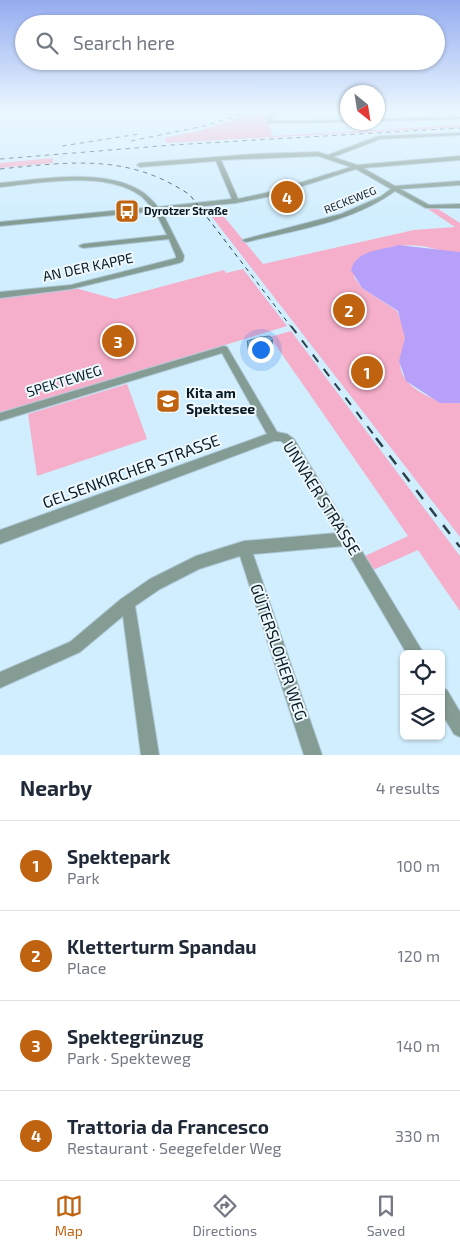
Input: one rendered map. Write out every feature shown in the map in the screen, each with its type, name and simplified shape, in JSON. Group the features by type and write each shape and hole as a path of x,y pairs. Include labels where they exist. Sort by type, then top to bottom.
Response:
{"street":[{"path":"330,156 357,146"},
{"path":"140,165 303,154 330,156 356,167 428,207 460,206"},
{"path":"0,224 236,201 271,194 356,167 460,158"},
{"path":"218,159 236,201"},
{"path":"0,185 75,179 106,181 146,197 156,208 170,237 82,246"},
{"name":"RECKEWEG","path":"246,240 316,224 343,215 382,198 396,188 460,183"},
{"name":"AN DER KAPPE","path":"0,295 71,287 180,259 170,237"},
{"name":"SPEKTEWEG","path":"0,416 224,350"},
{"name":"UNNAER STRASSE","path":"224,350 274,436 283,437 290,442 414,650"},
{"name":"GELSENKIRCHER STRASSE","path":"0,537 274,436"},
{"path":"0,680 76,647 126,604 155,584 196,563 244,548 348,539"},
{"name":"GÜTERSLOHER WEG","path":"244,548 313,755"},
{"path":"126,604 129,609 150,755"},
{"path":"445,703 460,728"}],"shaded area":[{"path":"53,158 53,163 0,168 0,163"},
{"path":"216,207 263,264 414,230 455,227 428,209 438,209 460,223 460,252 450,252 414,245 385,249 364,255 354,277 362,288 397,311 405,334 400,364 406,380 413,387 432,398 451,403 460,403 460,537 205,208"},
{"path":"398,245 460,252 460,403 440,403 406,381 399,361 405,338 398,311 362,288 351,270 358,258 364,254"},
{"path":"243,269 287,326 0,414 0,297 75,288 115,299 224,270 226,273"},
{"path":"291,331 460,556 460,611 418,550 373,570 365,556 408,536 270,337"},
{"path":"127,384 147,439 37,476 28,414"}],"building":[{"path":"270,336 273,340 249,348 247,341"}],"railway":[{"path":"0,159 157,146"},
{"path":"0,169 51,164 98,164 121,166 144,172 167,182 190,195 292,328"},
{"path":"291,326 377,439"},
{"path":"376,438 460,547"}],"place":[{"name":"Trattoria da Francesco","path":"287,197"},
{"name":"Dyrotzer Straße","path":"127,211"},
{"name":"Kletterturm Spandau","path":"349,310"},
{"name":"Spektegrünzug","path":"118,341"},
{"name":"Spektepark","path":"367,372"},
{"name":"Kita am Spektesee","path":"168,401"}]}
